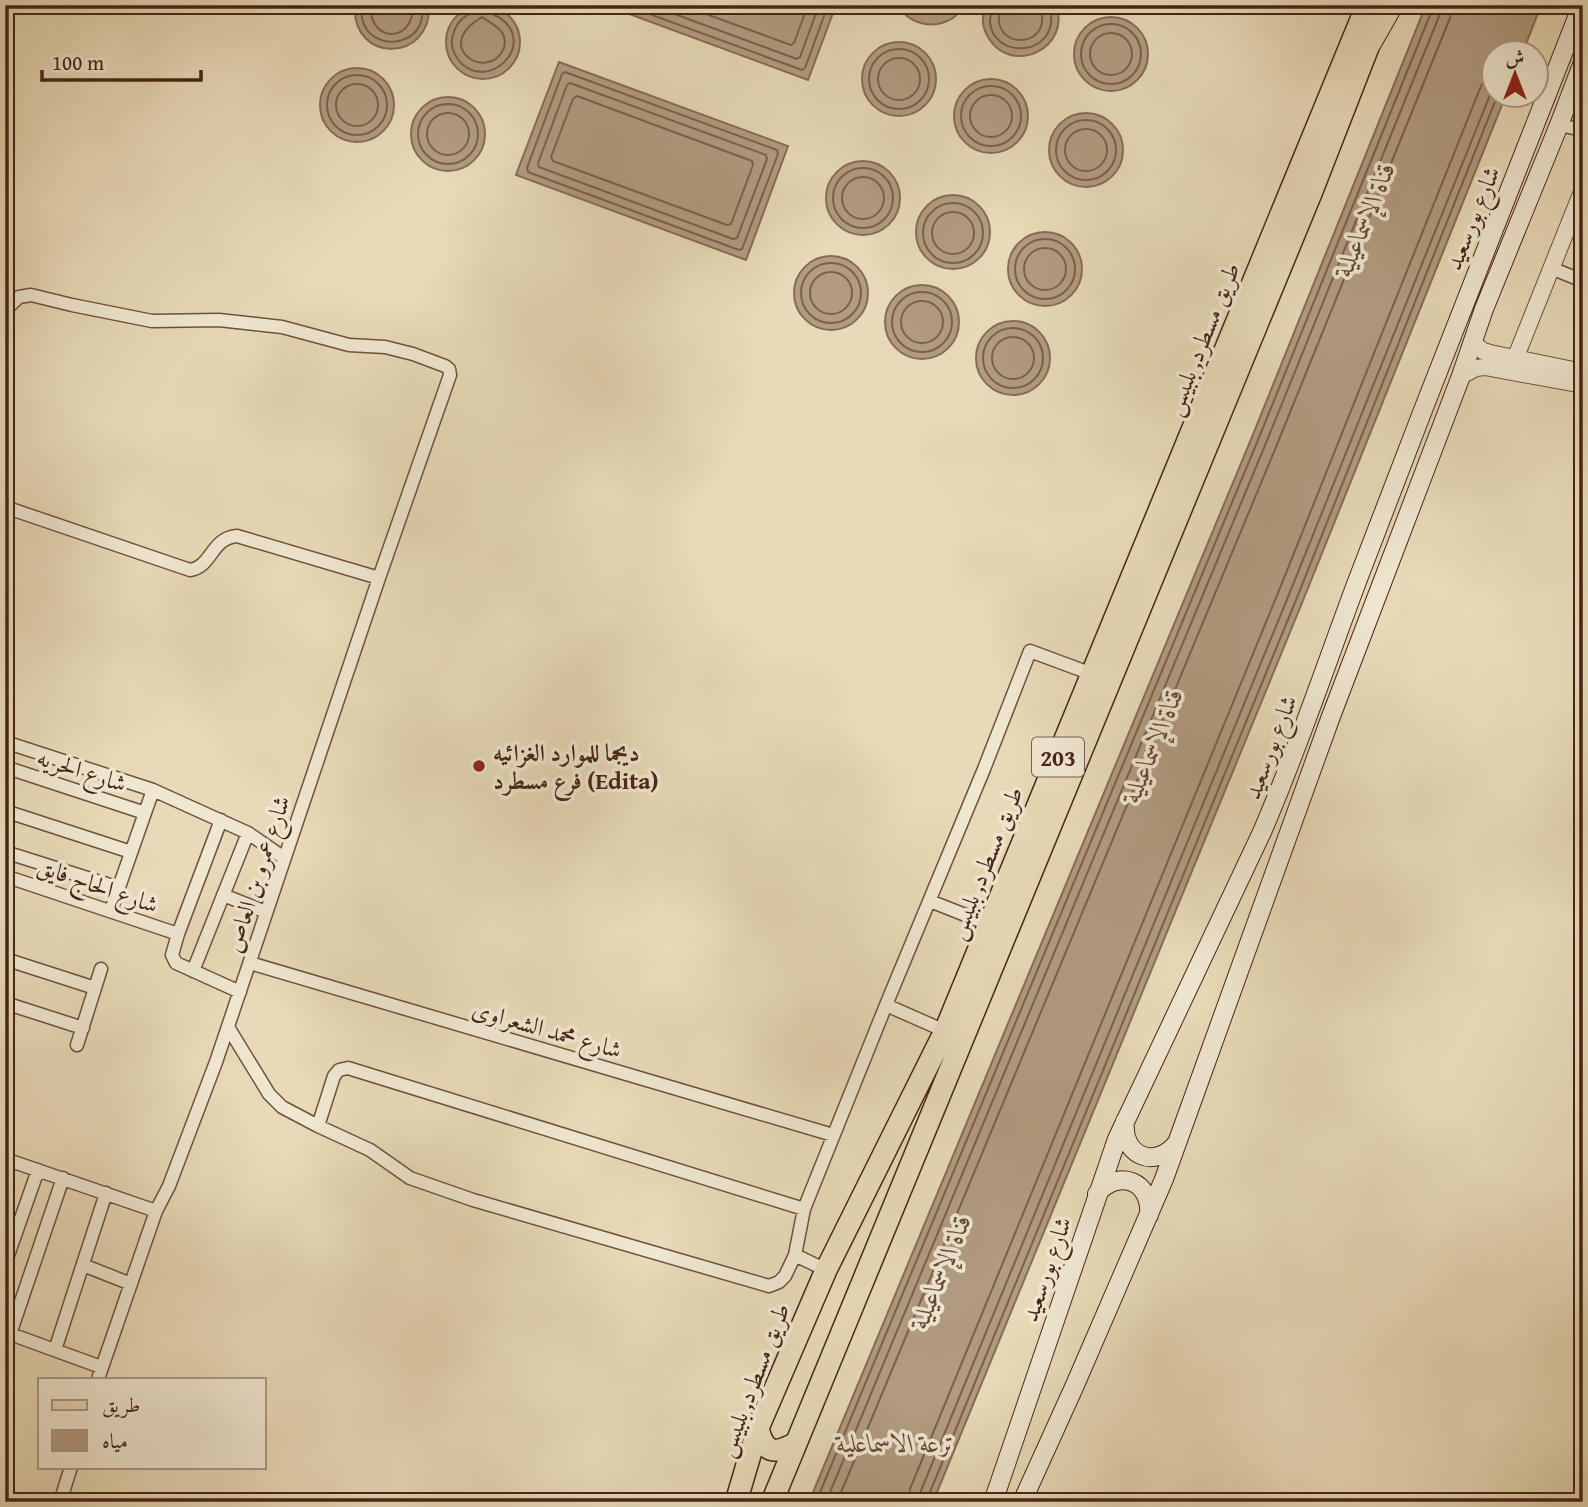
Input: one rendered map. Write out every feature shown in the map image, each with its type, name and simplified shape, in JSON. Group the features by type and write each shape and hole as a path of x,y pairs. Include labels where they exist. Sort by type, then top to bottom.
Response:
{"highway":[{"path":"1370,42 1391,5"}],"main road":[{"name":"طريق مسطرد, بلبيس","path":"736,1502 758,1428 826,1270 945,1031 1367,5"},
{"name":"طريق مسطرد, بلبيس","path":"772,1502 1307,204 1386,5"},
{"name":"شارع بورسعيد","path":"993,1502 1110,1157 1284,782 1367,555 1582,5"},
{"name":"شارع بورسعيد","path":"1022,1502 1164,1180 1330,719 1461,376 1490,292 1583,62"},
{"path":"1125,1121 1125,1139 1137,1153 1154,1157 1163,1155 1176,1144"},
{"path":"1097,1194 1110,1182 1119,1180 1136,1184 1148,1197 1149,1215"},
{"path":"758,1428 761,1440 767,1448 777,1451 796,1443"}],"street":[{"path":"1559,125 1583,130"},
{"path":"1515,359 1583,189"},
{"path":"1551,268 1583,281"},
{"name":"شارع عمرو بن العاص","path":"5,310 19,297 31,295 72,306 152,321 219,320 282,327 349,345 376,345 414,354 445,366 450,375 228,1027 169,1186 156,1210 99,1373"},
{"path":"1472,342 1483,351 1583,372"},
{"path":"1461,376 1485,366 1583,385"},
{"path":"5,508 190,570 203,565 221,541 237,536 379,578"},
{"path":"228,1027 274,1101 318,1126 370,1150 410,1178 486,1204 769,1286 779,1282 785,1276 795,1255 804,1209 1030,651 1092,674"},
{"path":"5,742 153,790 247,833 284,858"},
{"name":"شارع الحريه","path":"5,767 145,813"},
{"path":"111,910 153,790"},
{"path":"5,811 131,852"},
{"path":"221,820 178,934 173,959 240,992"},
{"path":"193,971 247,833"},
{"path":"5,852 119,888"},
{"name":"شارع الحاج فايق","path":"5,876 178,934"},
{"path":"223,895 266,912"},
{"path":"930,901 988,924"},
{"path":"5,959 95,988"},
{"name":"شارع محمد الشعراوى","path":"250,963 834,1135"},
{"path":"77,1045 101,969"},
{"path":"5,1003 83,1028"},
{"path":"886,1005 945,1031"},
{"path":"318,1126 334,1076 339,1070 348,1068 804,1209"},
{"path":"5,1159 156,1210"},
{"path":"5,1264 38,1170"},
{"path":"62,1178 7,1333 55,1350 99,1373"},
{"path":"55,1350 106,1193"},
{"path":"795,1255 826,1270"},
{"path":"83,1265 131,1284"},
{"path":"60,1502 71,1468"}],"water":[{"path":"355,5 429,5 427,24 418,38 406,46 392,49 377,46 365,38 357,24"},
{"path":"483,5 504,11 514,21 520,42 514,63 504,73 483,79 462,73 452,63 446,42 452,21 462,11"},
{"path":"605,5 836,5 808,80"},
{"path":"898,5 964,5 946,22 922,24 909,17"},
{"path":"987,5 1056,5 1059,20 1055,34 1048,45 1037,52 1024,56 1011,55 998,49 986,33 983,17"},
{"name":"ترعة الاسماعلية","path":"1426,5 1541,5 1528,38 1480,38 1480,108 1501,108 1302,603 933,1502 809,1502 1252,437"},
{"path":"1111,17 1132,23 1142,33 1148,54 1142,75 1132,85 1111,91 1090,85 1080,75 1074,54 1080,33 1090,23"},
{"path":"899,42 920,48 930,58 936,79 930,100 920,110 899,116 878,110 868,100 862,79 868,58 878,48"},
{"path":"559,62 788,146 746,260 516,175"},
{"path":"357,68 378,74 388,84 394,105 388,126 378,136 357,142 336,136 326,126 320,105 326,84 336,74"},
{"path":"991,79 1012,85 1022,95 1028,116 1022,137 1012,147 991,153 970,147 960,137 954,116 960,95 970,85"},
{"path":"448,97 469,103 479,113 485,134 479,155 469,165 448,171 427,165 417,155 411,134 417,113 427,103"},
{"path":"1086,113 1107,119 1117,129 1123,150 1117,171 1107,181 1086,187 1065,181 1055,171 1049,150 1055,129 1065,119"},
{"path":"863,161 884,167 894,177 900,198 894,219 884,229 863,235 842,229 832,219 826,198 832,177 842,167"},
{"path":"953,195 974,201 984,211 990,232 984,253 974,263 953,269 932,263 922,253 916,232 922,211 932,201"},
{"path":"1045,232 1066,238 1076,248 1082,269 1076,290 1066,300 1045,306 1024,300 1014,290 1008,269 1014,248 1024,238"},
{"path":"831,256 852,262 862,272 868,293 862,314 852,324 831,330 810,324 800,314 794,293 800,272 810,262"},
{"path":"922,285 943,291 953,301 959,322 953,343 943,353 922,359 901,353 891,343 885,322 891,301 901,291"},
{"path":"1013,321 1034,327 1044,337 1050,358 1044,379 1034,389 1013,395 992,389 982,379 976,358 982,337 992,327"}],"place":[{"name":"ديجما للموارد الغزائيه فرع مسطرد (Edita)","path":"479,766"}],"water label":[{"name":"قناة الإسماعيلية","path":"1364,219"},
{"name":"قناة الإسماعيلية","path":"1152,745"},
{"name":"قناة الإسماعيلية","path":"940,1271"}]}
